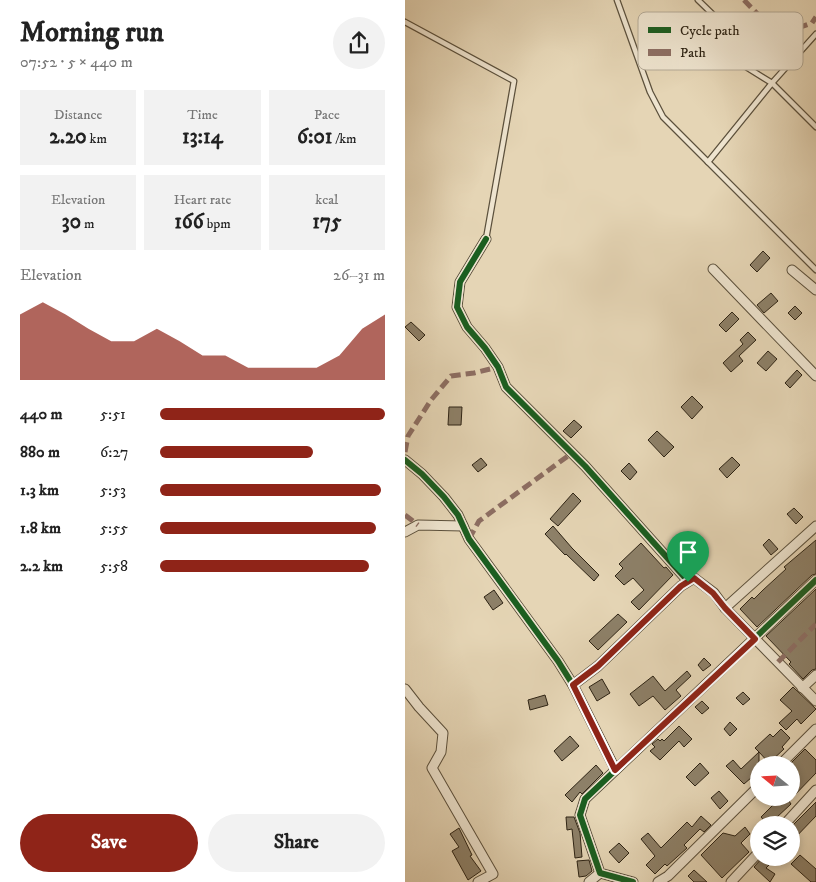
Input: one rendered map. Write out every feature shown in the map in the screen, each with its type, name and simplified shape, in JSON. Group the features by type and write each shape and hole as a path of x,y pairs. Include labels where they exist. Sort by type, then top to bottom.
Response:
{"street":[{"path":"486,239 461,282 457,307 467,327 498,367 506,387 585,466 688,582"},
{"path":"713,269 816,376"},
{"path":"792,270 816,290"},
{"path":"405,460 423,474 458,515 469,539 558,661 573,685 615,770"},
{"path":"405,532 418,525 463,526"},
{"path":"725,608 816,526"},
{"path":"573,685 598,666 681,586 694,578 713,593 725,608 816,701"},
{"path":"601,873 580,815 585,799 816,580"},
{"path":"802,688 816,675"},
{"path":"405,690 443,734 441,752 432,768 493,874 478,882"},
{"path":"789,756 816,729"},
{"path":"792,816 816,790"},
{"path":"658,882 668,876 750,795"},
{"path":"731,882 750,862"},
{"path":"589,882 601,873"},
{"path":"601,873 633,882"}],"lane":[{"path":"617,0 638,59"},
{"path":"698,0 711,12"},
{"path":"405,22 514,81 486,239"},
{"path":"803,48 816,34"},
{"path":"642,70 650,92 663,117 816,270"},
{"path":"751,70 771,83 816,127"},
{"path":"708,162 783,70"}],"building":[{"path":"763,251 770,258 757,272 750,265"},
{"path":"771,293 778,301 764,313 757,305"},
{"path":"795,306 802,313 795,320 788,313"},
{"path":"732,312 739,319 726,332 719,325"},
{"path":"411,322 425,335 419,341 405,327"},
{"path":"748,332 756,340 739,356 743,361 731,372 723,363 743,344 740,340"},
{"path":"768,351 777,359 766,371 757,363"},
{"path":"797,370 802,375 790,388 785,383"},
{"path":"692,396 703,407 692,419 681,407"},
{"path":"449,407 462,407 461,425 448,425"},
{"path":"574,420 582,427 571,438 563,431"},
{"path":"657,431 674,447 664,457 648,440"},
{"path":"732,457 740,465 727,478 719,469"},
{"path":"481,458 487,465 478,472 472,465"},
{"path":"629,463 637,472 630,480 621,471"},
{"path":"573,493 581,501 558,526 550,519"},
{"path":"794,508 803,517 796,524 787,514"},
{"path":"553,526 599,575 594,581 545,534"},
{"path":"769,539 778,549 771,555 763,545"},
{"path":"816,540 816,574 812,575 757,627 740,609 752,597 754,599 786,569 784,567"},
{"path":"641,543 673,575 639,610 631,602 644,590 633,578 624,585 615,576 623,568 619,564"},
{"path":"816,589 816,669 812,670 803,679 789,664 791,662 766,636"},
{"path":"494,590 503,603 493,610 484,597"},
{"path":"618,614 627,622 598,650 589,641"},
{"path":"704,658 711,665 703,671 698,665"},
{"path":"687,671 691,676 676,690 681,696 665,710 653,696 639,706 630,694 653,676 665,691"},
{"path":"602,679 610,693 597,701 589,687"},
{"path":"793,687 816,709 801,724 797,719 786,730 779,723 792,711 780,700"},
{"path":"743,692 750,699 743,705 736,698"},
{"path":"545,695 548,705 530,710 528,700"},
{"path":"702,701 709,708 702,714 695,707"},
{"path":"730,722 737,729 730,736 724,729"},
{"path":"679,726 692,739 684,747 679,741 660,760 650,751 655,747 652,744 658,739 664,741"},
{"path":"781,729 790,738 782,747 784,749 776,756 762,756 755,748 770,734 773,737"},
{"path":"570,736 579,746 562,761 554,751"},
{"path":"805,749 816,760 816,773 800,790 800,756 798,756"},
{"path":"733,760 741,769 750,760 750,779 744,784 726,766"},
{"path":"700,763 709,773 695,786 686,777"},
{"path":"596,765 603,773 582,794 580,792 572,802 565,795"},
{"path":"719,791 728,801 720,809 711,798"},
{"path":"816,802 816,816 800,833 800,818"},
{"path":"772,806 789,806 778,816 762,816"},
{"path":"701,816 711,825 704,832 700,829 684,845 687,848 655,874 646,865 655,856 641,839 648,833 661,848 687,822 692,827"},
{"path":"566,817 574,817 580,833 582,857 575,858 572,829 567,830"},
{"path":"745,827 750,834 741,843 749,852 722,878 701,855 723,833 735,836"},
{"path":"459,828 472,855 470,856 481,871 468,880 452,851 459,847 450,834"},
{"path":"619,843 629,853 619,863 609,852"},
{"path":"800,855 816,869 816,882 811,882 793,866 800,866"},
{"path":"589,860 592,871 586,876 579,877 577,861"},
{"path":"768,866 766,868 775,874 770,882 754,867"},
{"path":"694,870 707,882 694,882 688,876"}],"marked path":[{"path":"744,0 756,12"},
{"path":"803,26 812,23 816,17"},
{"path":"405,452 408,436 431,400 451,376 498,367"},
{"path":"469,539 479,521 572,453"},
{"path":"405,515 418,525"},
{"path":"778,662 816,624"}],"cycle path":[{"path":"486,239 460,282 457,307 467,327 498,367 506,387 585,466 688,581"},
{"path":"405,460 422,474 458,515 469,539 558,661 573,685 615,769"},
{"path":"633,882 600,873 580,815 585,799 816,580"}],"route":[{"path":"694,578 713,593 755,639 615,770 573,685 598,666 681,586 688,582 694,578"}]}
